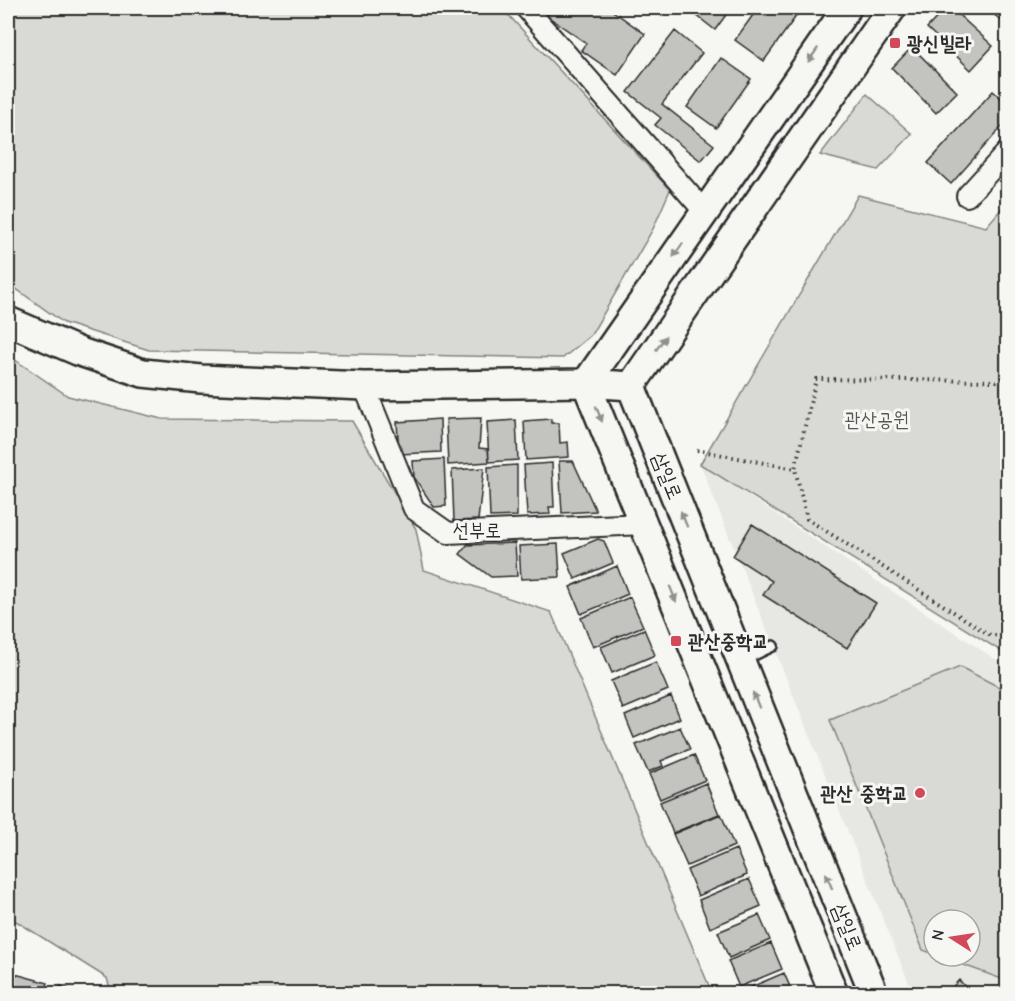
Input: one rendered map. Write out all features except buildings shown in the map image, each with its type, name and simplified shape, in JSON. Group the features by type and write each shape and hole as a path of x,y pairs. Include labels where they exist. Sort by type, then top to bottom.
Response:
{"street":[{"path":"526,8 704,211"},
{"path":"586,383 847,8"},
{"path":"8,321 80,352 143,373 201,379 363,386 586,383 631,386 892,8"},
{"path":"967,196 1008,151"},
{"name":"삼일로","path":"586,383 834,993"},
{"name":"선부로","path":"363,386 414,509 448,533 644,524"},
{"name":"삼일로","path":"631,386 874,993"}],"lane":[{"path":"741,660 773,646"}],"path":[{"path":"1008,376 997,381 816,379 795,469 807,519 990,634 1008,636"},
{"path":"697,450 795,469"}],"shaded area":[{"name":"관산 중학교","path":"700,464 1007,667 1007,993 913,993"}],"green space":[{"path":"8,8 502,8 670,190 653,229 591,335 563,358 149,350 64,323 8,283"},
{"path":"867,94 912,134 878,170 820,155"},
{"name":"관산공원","path":"858,195 986,227 1007,202 1007,655 700,464"},
{"path":"8,355 68,396 162,419 352,421 416,529 424,570 551,612 712,993 111,993 107,978 16,921 8,920"},
{"path":"960,667 1007,691 1007,981 972,968 982,968 982,908 922,908 922,948 830,720"}],"place":[{"name":"광신빌라","path":"895,43"},
{"name":"관산중학교","path":"676,641"},
{"name":"관산 중학교","path":"920,793"}]}
